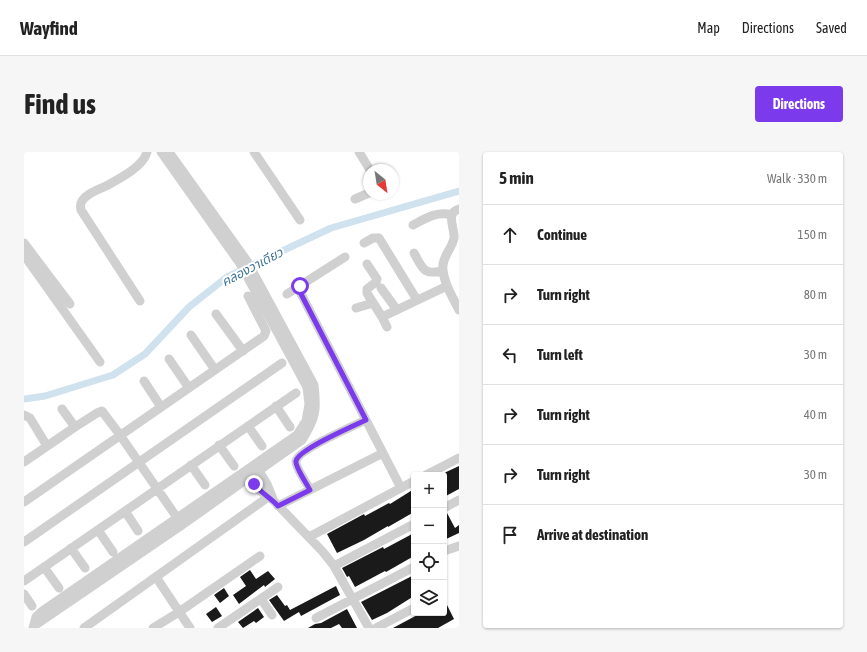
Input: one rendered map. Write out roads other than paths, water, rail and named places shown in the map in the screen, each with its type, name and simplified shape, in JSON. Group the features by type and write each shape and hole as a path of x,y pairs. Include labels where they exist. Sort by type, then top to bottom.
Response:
{"street":[{"path":"140,302 81,210 80,204 82,199 86,196 107,186 135,168 147,152"},
{"path":"24,502 120,434 243,351 266,333 255,288 245,264 181,175 161,152"},
{"path":"169,152 181,175"},
{"path":"254,152 300,220"},
{"path":"359,152 366,164"},
{"path":"355,199 363,195"},
{"path":"459,209 455,210 452,215 451,223 454,233 454,240 443,264 443,271 447,286 459,310"},
{"path":"413,225 432,216 445,213 452,215"},
{"path":"364,243 373,238 379,238 417,300"},
{"path":"24,243 70,304"},
{"path":"414,253 422,267 427,272 432,273 443,271"},
{"path":"24,255 100,362"},
{"path":"287,294 344,257"},
{"path":"367,264 377,278 376,282 366,291 387,327"},
{"path":"382,317 447,286"},
{"path":"33,627 180,522 302,440 312,424 316,404 314,385 255,288"},
{"path":"298,288 401,488"},
{"path":"381,288 397,310"},
{"path":"356,308 373,303"},
{"path":"216,314 243,351"},
{"path":"191,335 215,370"},
{"path":"169,359 189,388"},
{"path":"24,542 282,363"},
{"path":"144,381 161,407"},
{"path":"24,580 296,393"},
{"path":"276,406 290,427"},
{"path":"62,410 75,427"},
{"path":"24,462 97,412 102,411 120,434 180,522"},
{"path":"24,415 30,418 48,446"},
{"path":"310,490 296,465 297,459 307,450 366,420"},
{"path":"248,426 262,446"},
{"path":"220,445 234,466"},
{"path":"84,628 156,577 272,500 310,490 383,453"},
{"path":"432,472 459,458"},
{"path":"191,465 205,485"},
{"path":"253,473 272,500 309,536 334,566 368,628"},
{"path":"309,536 411,483"},
{"path":"447,506 459,500"},
{"path":"125,511 138,531"},
{"path":"334,566 411,526"},
{"path":"98,530 113,552"},
{"path":"447,551 459,546"},
{"path":"71,548 85,568"},
{"path":"153,628 179,612 260,556"},
{"path":"44,567 59,588"},
{"path":"316,618 411,568"},
{"path":"156,577 190,628"},
{"path":"218,628 278,587"},
{"path":"24,594 32,606"},
{"path":"261,599 272,615"},
{"path":"376,628 411,610"}],"waterway":[{"name":"คลองวาเดียว","path":"24,399 45,396 113,375 145,354 189,307 227,277 331,228 459,191"}]}
